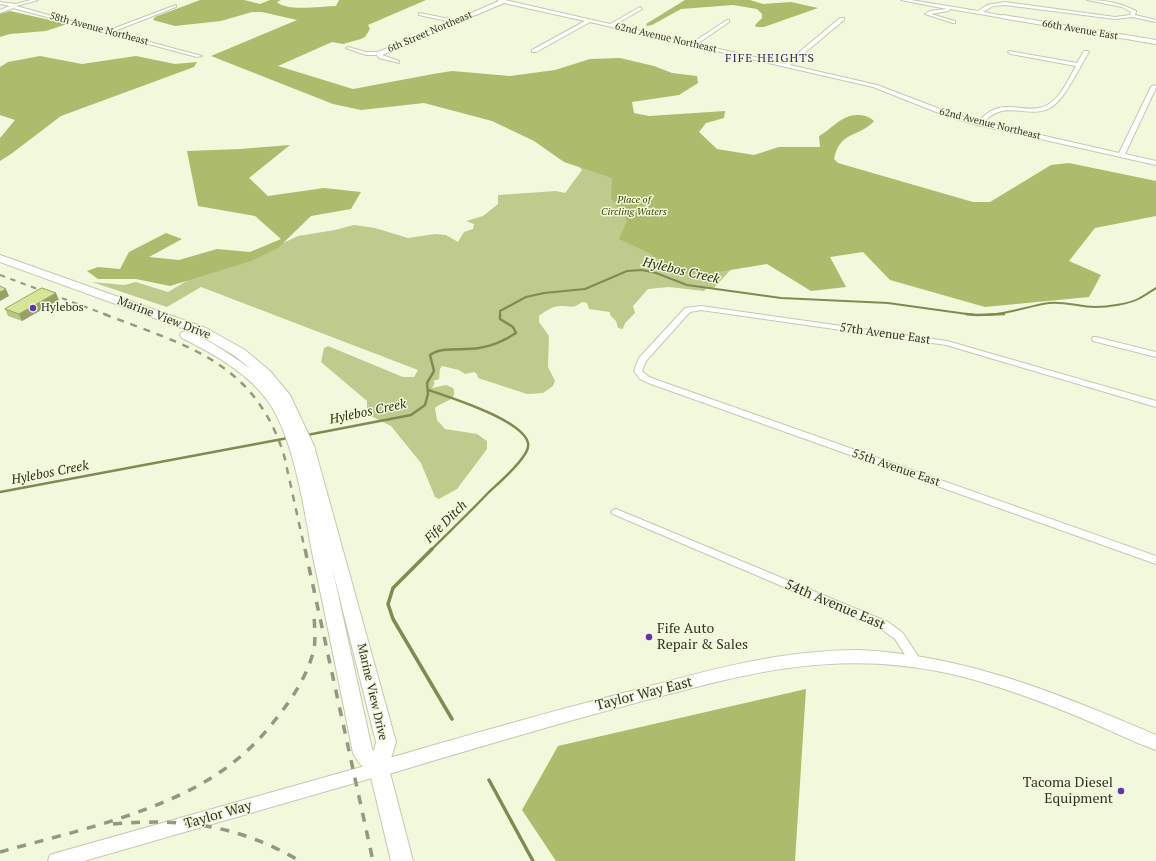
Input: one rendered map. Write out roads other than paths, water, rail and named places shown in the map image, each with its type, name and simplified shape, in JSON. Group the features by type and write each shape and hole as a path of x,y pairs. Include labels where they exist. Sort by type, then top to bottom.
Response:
{"highway":[{"path":"378,769 402,861"}],"main road":[{"name":"Marine View Drive","path":"0,258 202,331 240,353 265,374 285,398 302,448 359,637 386,742 378,769"},
{"name":"Marine View Drive","path":"0,267 139,319 178,331 210,347 250,374 293,424"},
{"name":"Marine View Drive","path":"302,448 311,507 363,753 378,769"},
{"name":"Taylor Way East","path":"378,769 538,722 764,664 806,658 837,656 889,658 915,661"},
{"path":"915,661 962,670 1021,687 1058,701 1156,743"}],"street":[{"path":"0,12 13,5 36,0"},
{"path":"903,0 1004,17"},
{"path":"1089,0 1123,6 1134,12 1132,16"},
{"name":"62nd Avenue Northeast","path":"501,1 874,86 944,113 980,124 1156,163"},
{"name":"6th Street Northeast","path":"379,54 501,1"},
{"name":"58th Avenue Northeast","path":"0,3 13,5 15,8 199,56"},
{"path":"979,13 992,4 1009,4 1115,18 1132,16 1156,21"},
{"path":"108,32 174,6"},
{"path":"610,26 640,8"},
{"path":"953,8 941,12 930,12 927,14 953,22"},
{"path":"422,14 454,22"},
{"name":"66th Avenue East","path":"1004,17 1156,42"},
{"path":"786,66 842,19"},
{"path":"534,51 588,21"},
{"path":"692,45 727,21"},
{"path":"348,48 366,53 379,54 381,57 397,62"},
{"path":"1011,52 1078,65"},
{"path":"980,124 995,111 1037,109 1050,106 1058,98 1086,52"},
{"path":"1121,155 1154,87"},
{"name":"57th Avenue East","path":"638,373 638,367 642,360 688,310 701,308 947,343 1156,404"},
{"path":"1096,339 1156,356"},
{"name":"55th Avenue East","path":"638,373 644,378 658,384 1156,560"},
{"name":"54th Avenue East","path":"616,512 884,625 899,636 915,661"},
{"name":"Taylor Way","path":"56,861 378,769"}],"waterway":[{"name":"Hylebos Creek","path":"307,435 411,415 425,405 428,394 427,383 434,371 430,355 435,352 453,349 473,349 489,346 516,333 513,327 500,319 500,311 526,297 544,293 585,289 627,271 642,270 656,273 687,285 781,298 888,303 968,314"},
{"name":"Hylebos Creek","path":"992,314 1049,303 1095,307 1118,305 1136,300 1156,288"},
{"name":"Hylebos Creek","path":"968,314 992,314"},
{"name":"Hylebos Creek","path":"968,314 974,315"},
{"name":"Hylebos Creek","path":"988,315 992,314"},
{"name":"Hylebos Creek","path":"992,314 1004,314"},
{"name":"Fife Ditch","path":"428,390 484,410 500,418 523,434 528,443 528,449 525,454 511,471 393,588 388,604 393,619 452,719"},
{"name":"Hylebos Creek","path":"0,492 288,438"},
{"name":"Fife Ditch","path":"489,780 533,861"}],"railway":[{"path":"0,275 107,315"},
{"path":"104,314 187,347 211,360 233,375 252,395 269,419 282,449 305,550"},
{"path":"305,549 373,861"},
{"path":"0,852 91,827 154,806 183,793 210,778 235,761 269,728 285,708 300,684 314,649 314,610"},
{"path":"113,824 163,822 210,827 255,839 300,861"}],"place":[{"name":"Hylebos","path":"33,308"},
{"name":"Fife Auto Repair & Sales","path":"649,637"},
{"name":"Tacoma Diesel Equipment","path":"1121,791"}],"district":[{"name":"FIFE HEIGHTS","path":"770,59"}],"park label":[{"name":"Place of Circling Waters","path":"634,206"}]}
